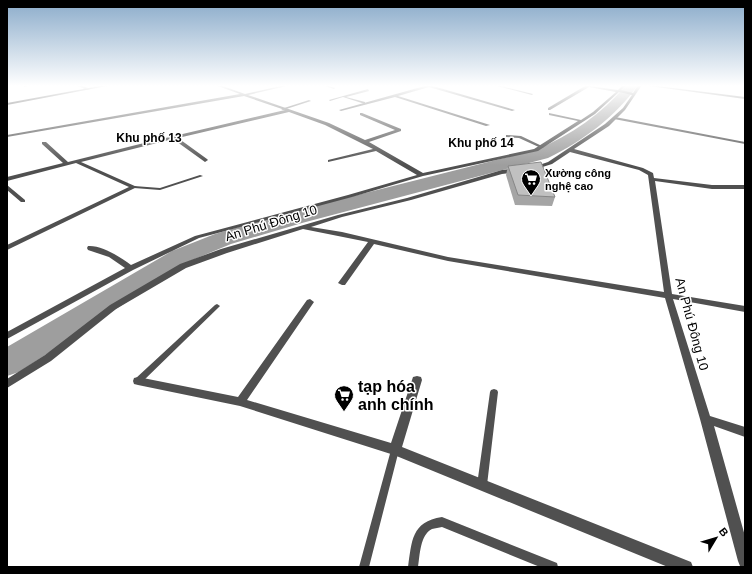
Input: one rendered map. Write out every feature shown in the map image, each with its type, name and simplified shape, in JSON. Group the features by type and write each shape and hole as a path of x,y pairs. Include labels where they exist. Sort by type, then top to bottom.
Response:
{"street":[{"path":"7,136 146,112"},
{"path":"7,180 76,161 277,112"},
{"path":"289,112 327,124 365,142 422,175"},
{"path":"446,112 488,125"},
{"path":"550,112 582,121"},
{"path":"7,336 130,268 197,237 422,175 522,154 542,147 595,112"},
{"name":"An Phú Đông 10","path":"7,384 48,358 113,307 183,266 224,251 340,216 410,199 502,172 535,168 550,163 615,118 621,112"},
{"path":"361,114 399,130 365,142"},
{"path":"175,138 205,160"},
{"path":"44,143 67,164"},
{"path":"330,161 377,149"},
{"path":"570,150 641,169 651,174 652,180 712,187 745,187"},
{"path":"76,161 134,188"},
{"name":"An Phú Đông 10","path":"652,180 668,295 706,419 745,561"},
{"path":"7,186 24,201"},
{"path":"7,248 134,188"},
{"path":"301,228 372,241 448,259 745,309"},
{"path":"342,283 372,241"},
{"path":"91,248 112,255 130,268"},
{"path":"240,402 310,302"},
{"path":"395,450 417,380"},
{"path":"138,381 240,402 395,450 686,567"},
{"path":"706,419 745,432"}],"lane":[{"path":"615,118 745,143"},
{"path":"507,136 518,136 542,147"},
{"path":"134,188 160,189 201,176"},
{"path":"138,381 217,306"},
{"path":"482,485 494,392"},
{"path":"364,567 395,450"},
{"path":"413,567 419,534 428,526 434,523 442,522 553,567"}],"building":[{"path":"541,162 555,197 518,195 508,166"}],"waterway":[{"path":"7,363 181,256 223,239 294,218 542,154 562,145 582,132 607,112"}],"place":[{"name":"Xường công nghệ cao","path":"531,196"},
{"name":"tạp hóa anh chính","path":"344,412"}],"district":[{"name":"Khu phố 13","path":"149,138"},
{"name":"Khu phố 14","path":"481,143"}]}
